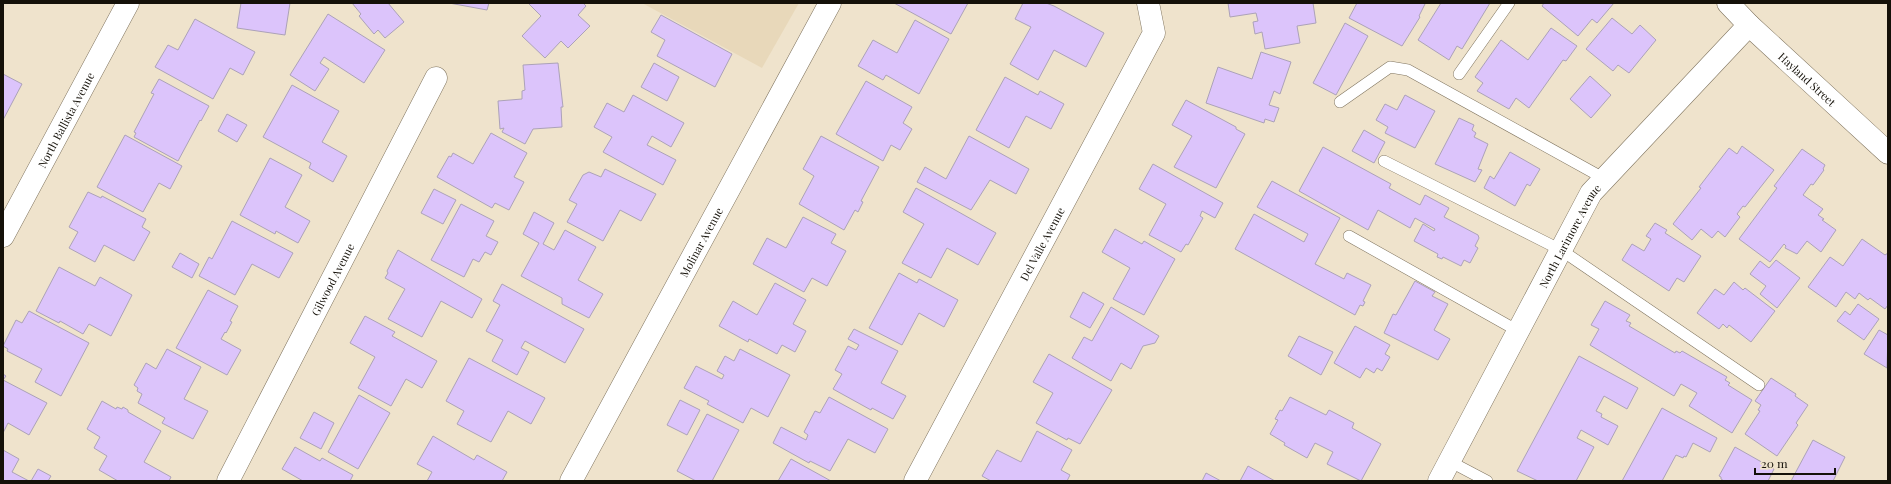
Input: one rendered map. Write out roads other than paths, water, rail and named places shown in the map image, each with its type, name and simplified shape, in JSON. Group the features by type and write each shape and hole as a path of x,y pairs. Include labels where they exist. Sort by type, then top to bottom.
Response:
{"street":[{"name":"North Ballista Avenue","path":"5,227 128,3"},
{"name":"Molinar Avenue","path":"571,481 830,3"},
{"name":"Del Valle Avenue","path":"916,481 1154,33 1148,3"},
{"name":"Hayland Street","path":"1728,3 1749,25 1888,153"},
{"name":"North Larimore Avenue","path":"1439,481 1591,193 1749,25"},
{"name":"Gilwood Avenue","path":"228,481 436,78"}],"lane":[{"path":"1459,74 1509,3"},
{"path":"1340,102 1390,67 1408,70 1604,179"},
{"path":"1384,161 1561,250 1759,384"},
{"path":"1348,236 1518,331"},
{"path":"1449,461 1487,481"}]}
